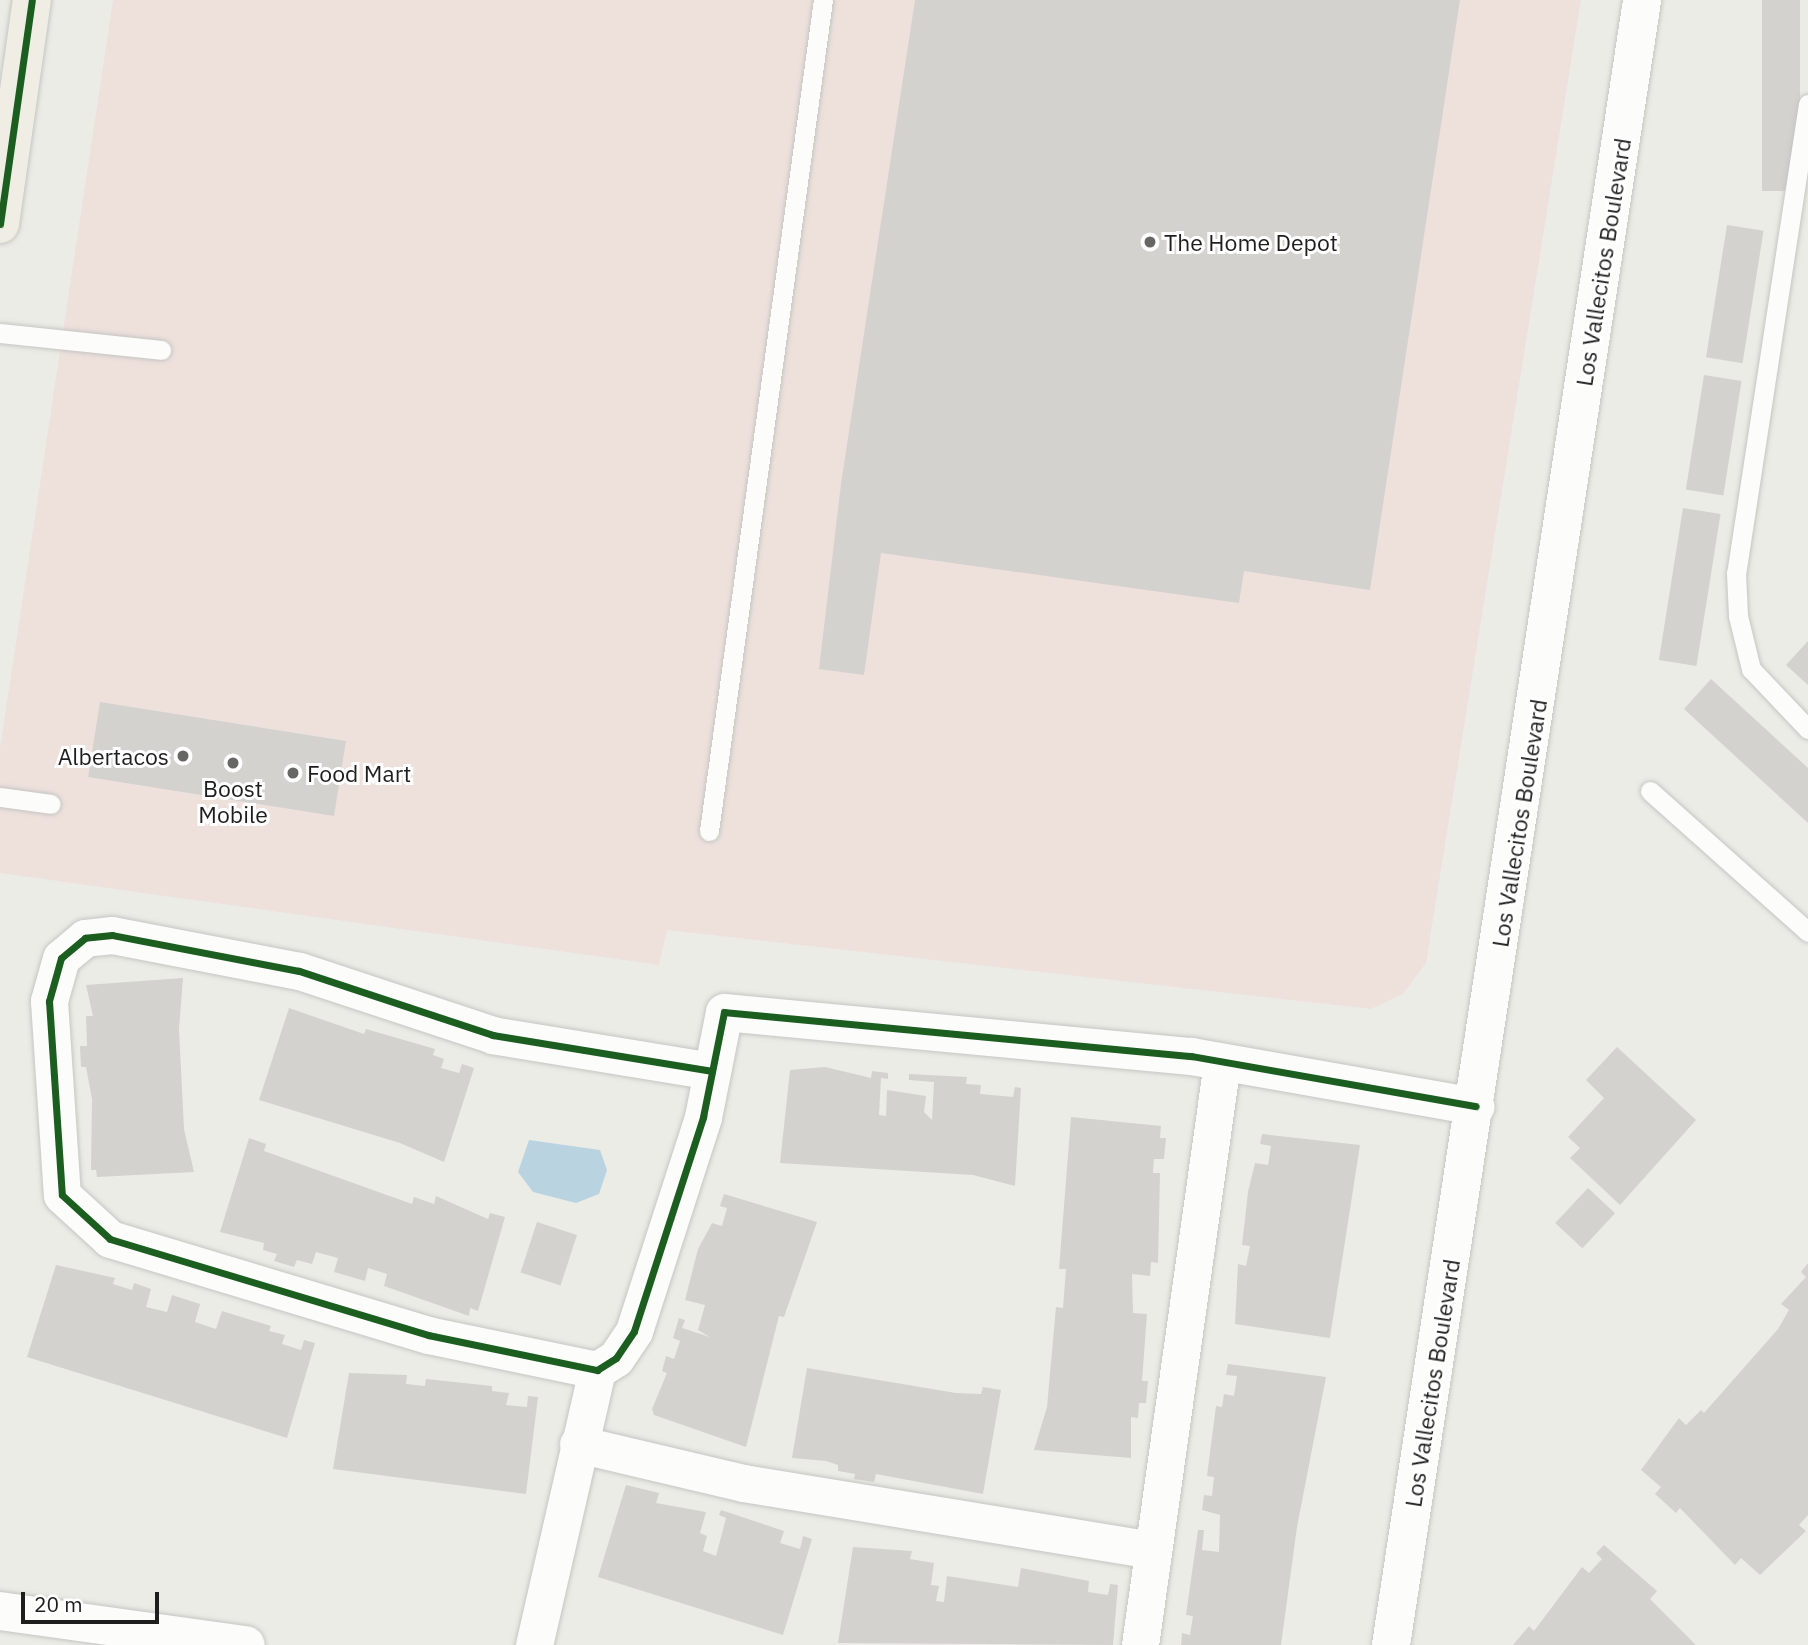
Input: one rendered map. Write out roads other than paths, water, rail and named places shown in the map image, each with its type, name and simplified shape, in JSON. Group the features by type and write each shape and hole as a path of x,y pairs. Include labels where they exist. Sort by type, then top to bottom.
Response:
{"main road":[{"path":"0,224 32,0"}],"street":[{"name":"Los Vallecitos Boulevard","path":"1391,1645 1476,1106 1642,0"},
{"path":"712,1071 493,1035 299,971 112,935 85,938 61,958 49,1000 62,1195 110,1239 428,1335 597,1370 617,1358 634,1331 703,1117 724,1012 1222,1062 1476,1106"},
{"path":"1140,1645 1222,1062"},
{"path":"534,1645 597,1370"},
{"path":"578,1444 743,1483 1153,1550"},
{"path":"0,1611 164,1639 246,1645"}],"lane":[{"path":"709,831 822,0"},
{"path":"1808,104 1735,573 1738,616 1751,669 1808,729"},
{"path":"0,333 162,350"},
{"path":"1650,791 1808,932"},
{"path":"0,797 51,804"}],"water":[{"path":"529,1140 600,1150 607,1170 599,1194 576,1203 533,1192 518,1172"}],"place":[{"name":"The Home Depot","path":"1150,242"},
{"name":"Albertacos","path":"183,756"},
{"name":"Boost Mobile","path":"233,763"},
{"name":"Food Mart","path":"293,773"}]}
